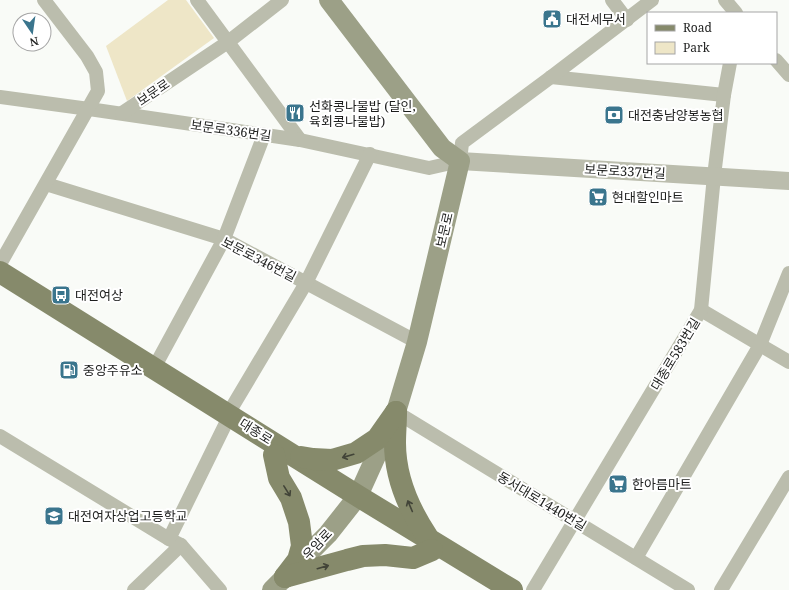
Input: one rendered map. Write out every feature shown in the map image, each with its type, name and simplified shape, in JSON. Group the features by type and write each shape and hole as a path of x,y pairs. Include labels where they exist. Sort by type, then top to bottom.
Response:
{"main road":[{"path":"329,0 442,148 460,161"},
{"name":"보문로","path":"355,500 396,412 417,342 460,161"},
{"name":"대종로","path":"0,272 154,368 226,420"},
{"name":"대종로","path":"0,286 226,420 355,500 431,545 512,590"},
{"path":"279,584 298,560 302,546 299,522 291,498 279,478 283,455 332,460 356,453 377,439 396,412"},
{"path":"279,584 346,560 363,556 385,555 413,558 431,545 411,509 399,476 395,445 396,412"},
{"name":"우암로","path":"279,584 328,534 355,500"},
{"name":"대종로","path":"431,545 496,590"}],"street":[{"path":"0,264 98,91 96,72 87,56 44,0"},
{"path":"197,0 300,140"},
{"name":"보문로","path":"122,113 228,42 282,0"},
{"path":"612,0 627,20"},
{"path":"460,161 462,143 652,0"},
{"path":"725,0 735,12"},
{"path":"777,61 789,75"},
{"name":"대종로583번길","path":"533,590 702,310 714,176 724,95 730,64"},
{"path":"551,77 724,95"},
{"name":"보문로336번길","path":"0,97 122,113 300,140 429,168 460,161"},
{"path":"154,368 224,239 264,135"},
{"path":"169,538 226,420 306,283 370,154"},
{"name":"보문로337번길","path":"460,161 789,181"},
{"name":"보문로346번길","path":"46,184 224,239 417,342"},
{"path":"636,558 760,345 789,273"},
{"path":"702,310 789,362"},
{"name":"동서대로1440번길","path":"396,412 688,590"},
{"path":"0,436 181,545 220,590"},
{"path":"721,590 789,477"},
{"path":"134,590 181,545"}],"green space":[{"path":"168,0 186,0 214,38 127,101 106,46"}],"place":[{"name":"대전세무서","path":"552,19"},
{"name":"선화콩나물밥 (달인, 육회콩나물밥)","path":"295,113"},
{"name":"대전충남양봉농협","path":"614,115"},
{"name":"현대할인마트","path":"598,197"},
{"name":"대전여상","path":"61,295"},
{"name":"중앙주유소","path":"69,370"},
{"name":"한아름마트","path":"618,484"},
{"name":"대전여자상업고등학교","path":"54,516"}]}
